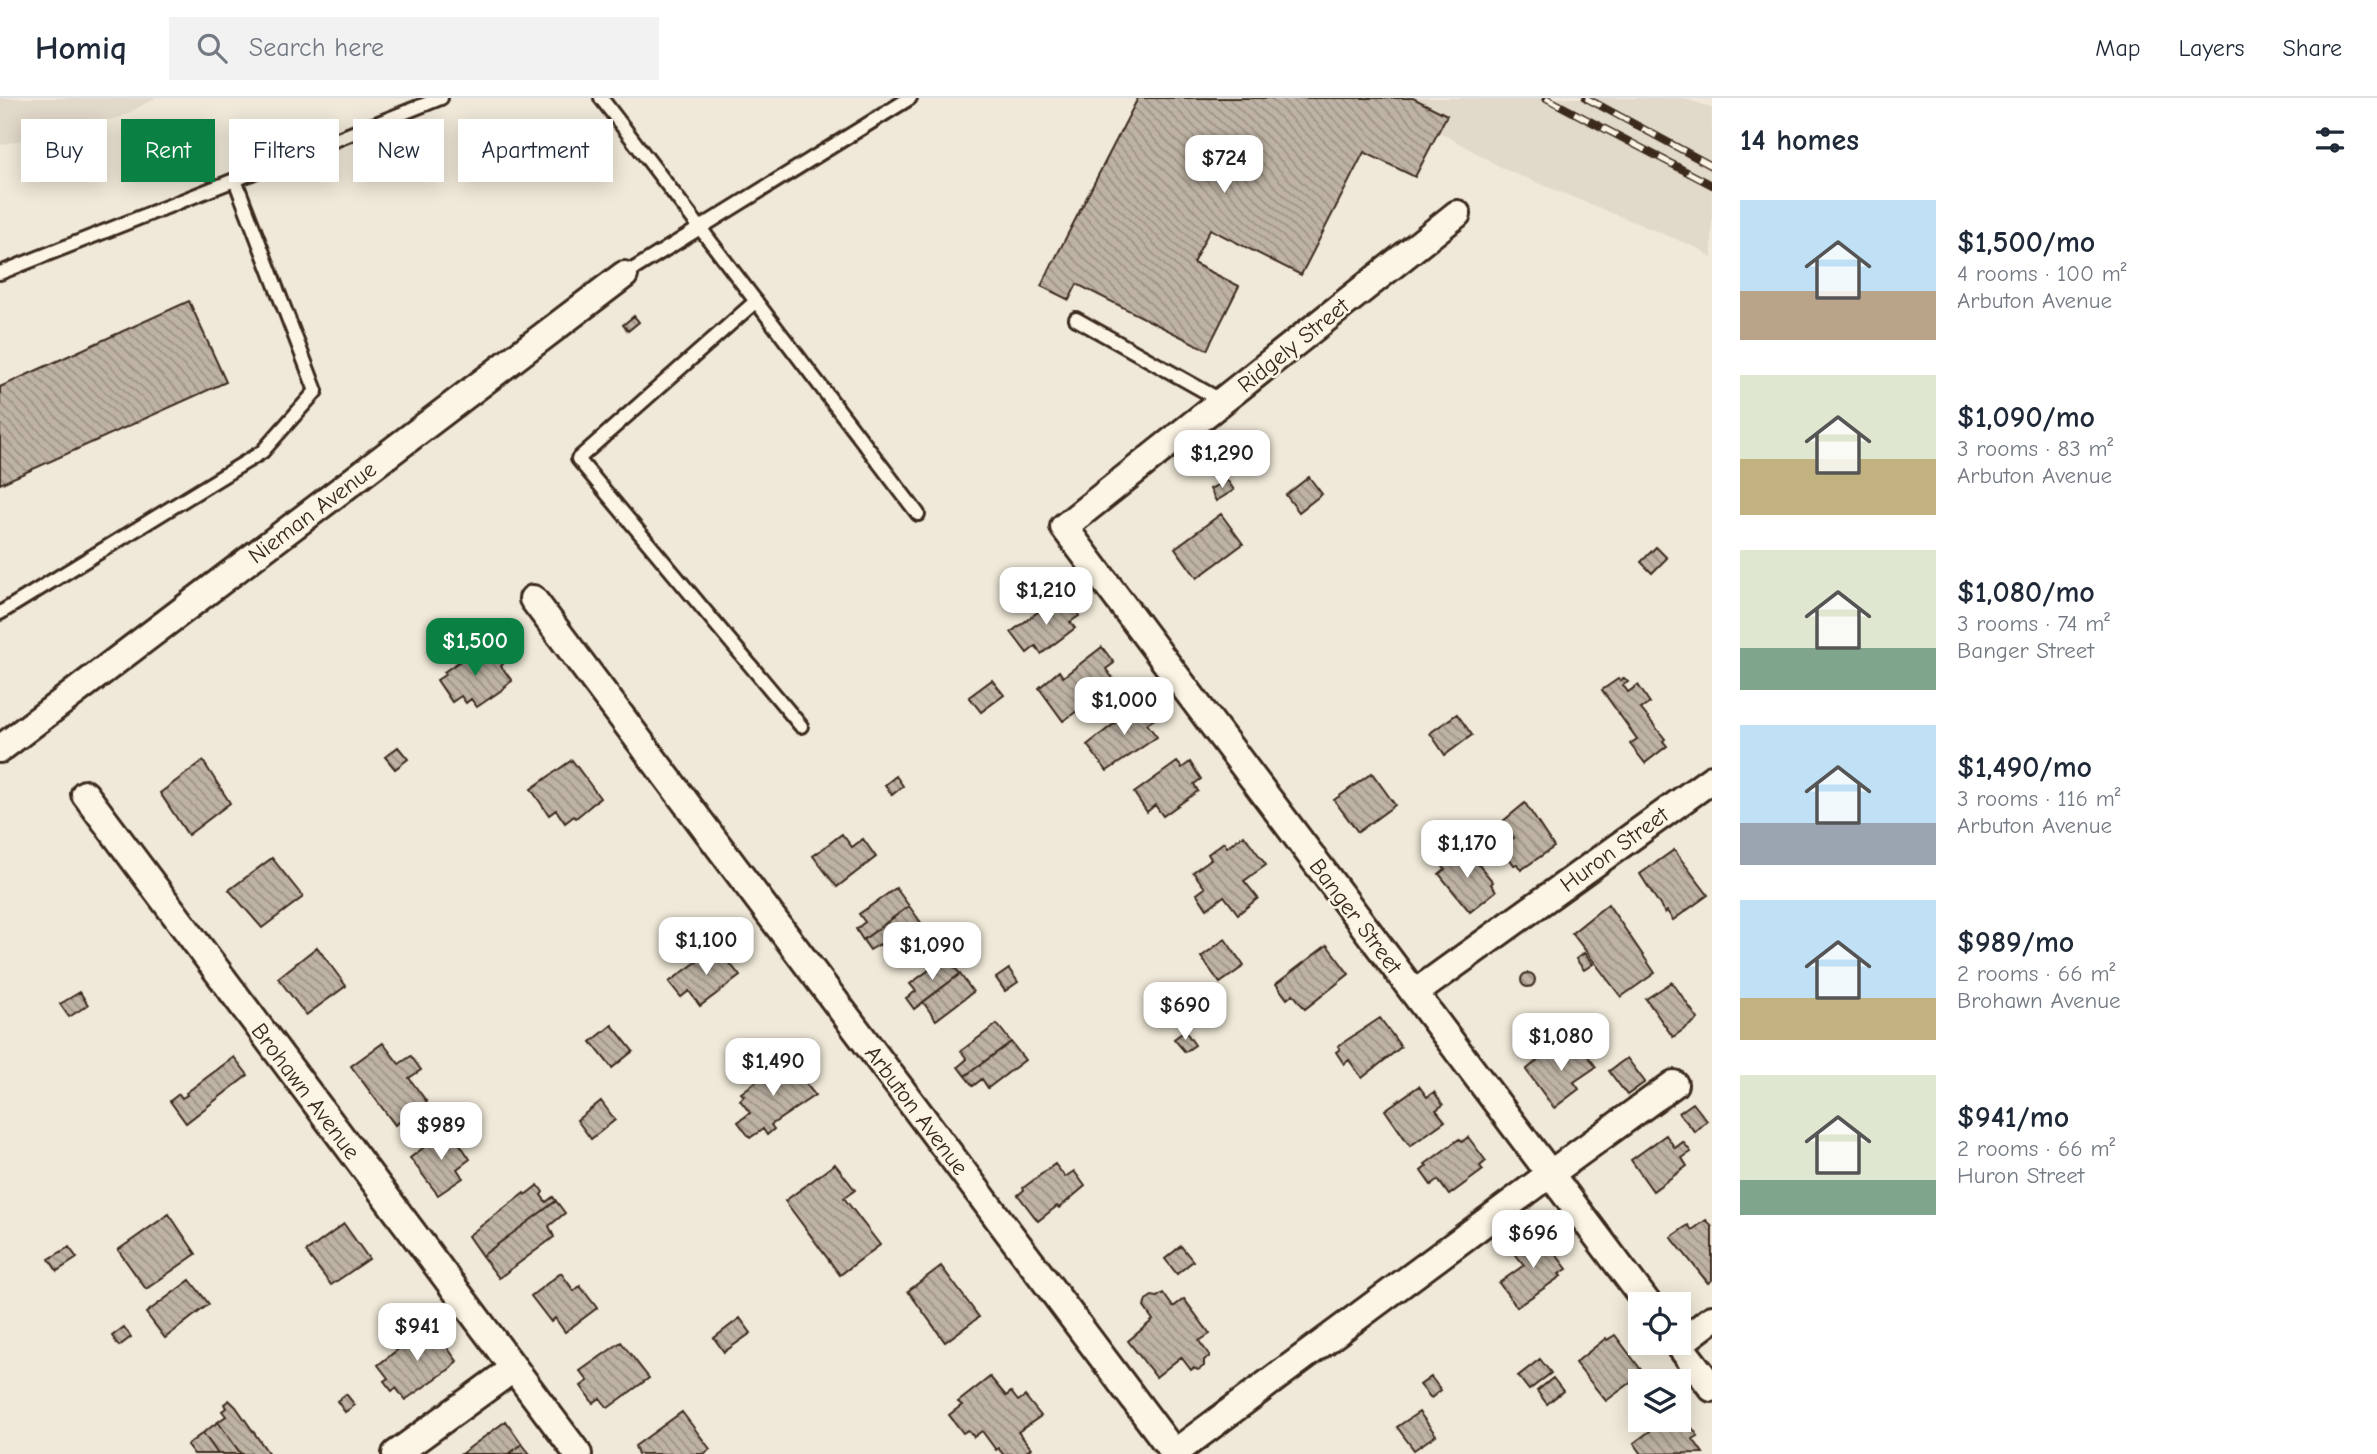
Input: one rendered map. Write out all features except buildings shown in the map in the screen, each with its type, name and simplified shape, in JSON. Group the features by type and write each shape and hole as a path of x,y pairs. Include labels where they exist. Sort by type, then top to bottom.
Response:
{"street":[{"name":"Ridgely Street","path":"1064,527 1457,214"},
{"name":"Nieman Avenue","path":"0,749 624,275"},
{"name":"Banger Street","path":"1064,527 1639,1292"},
{"name":"Arbuton Avenue","path":"533,599 1174,1454"},
{"name":"Huron Street","path":"1415,993 1712,779"},
{"name":"Brohawn Avenue","path":"85,794 578,1454"},
{"path":"1174,1454 1674,1084"},
{"path":"1691,1334 1712,1319"},
{"path":"1687,1355 1712,1388"},
{"path":"396,1454 514,1368"}],"lane":[{"path":"339,139 441,98"},
{"path":"601,98 918,514"},
{"path":"624,275 910,98"},
{"path":"0,273 230,182"},
{"path":"0,612 262,452 316,391 236,182"},
{"path":"756,301 578,459 801,726"},
{"path":"1076,319 1222,401"}],"shaded area":[{"path":"0,98 156,98 121,117 107,120 21,119 21,140 0,145"},
{"path":"1380,98 1683,98 1712,108 1712,258 1700,249 1506,170"}],"railway":[{"path":"1546,98 1712,185"},
{"path":"1586,98 1712,166"}]}
